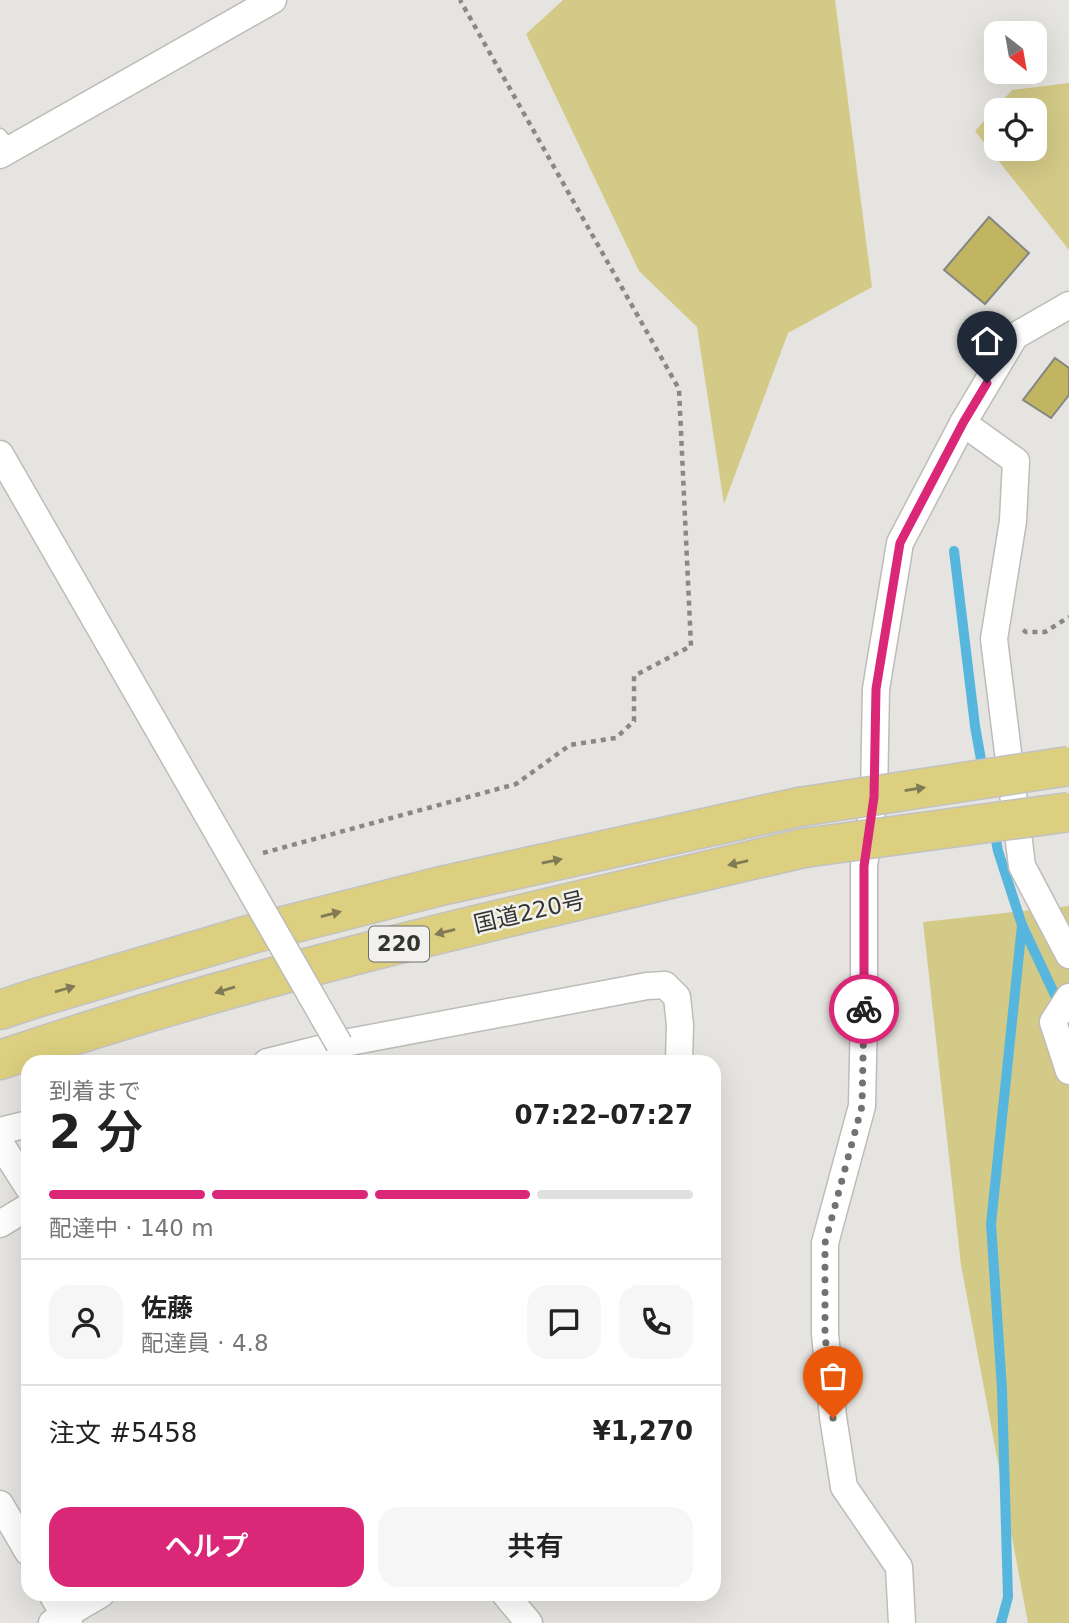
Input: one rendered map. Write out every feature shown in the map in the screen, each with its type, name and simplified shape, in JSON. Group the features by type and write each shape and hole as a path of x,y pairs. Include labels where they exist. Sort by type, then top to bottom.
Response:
{"highway":[{"name":"国道220号","path":"0,1010 252,934 441,886 799,807 1069,766"},
{"name":"国道220号","path":"0,1060 58,1040 277,975 466,927 804,848 1069,812"}],"street":[{"path":"4,146 273,0"},
{"path":"902,1623 900,1567 844,1486 833,1418 825,1334 825,1243 862,1106 864,866 874,797 876,689 900,543 963,423 1015,335 1069,305"},
{"path":"963,423 1016,461 1013,521 994,639 1023,866 1069,955"},
{"path":"0,454 344,1053 648,986 665,985 677,997 679,1055"},
{"path":"1069,998 1053,1023 1069,1071"},
{"path":"0,1131 21,1126"},
{"path":"0,1143 21,1177"},
{"path":"0,1224 21,1212"},
{"path":"12,1510 21,1534"},
{"path":"60,1614 87,1601"},
{"path":"511,1601 529,1623"}],"path":[{"path":"234,861 516,784 570,745 616,738 634,721 634,676 691,646 679,389 460,0"},
{"path":"1000,603 1026,632 1045,632 1069,617"}],"shaded area":[{"path":"563,0 835,0 872,287 788,333 724,504 697,327 639,271 526,34"},
{"path":"1069,83 1069,250 999,161 1047,161 1047,98 1005,98 1012,90"},
{"path":"984,121 984,142 975,131"},
{"path":"1069,906 1069,1623 1028,1623 961,1265 923,922"}],"building":[{"path":"989,217 1029,253 985,304 944,270"},
{"path":"1055,358 1069,368 1069,395 1051,418 1023,400"}],"waterway":[{"path":"954,551 983,771"},
{"path":"994,830 998,851 1022,925 1069,1025"},
{"path":"1001,1623 1008,1597 1002,1389 991,1224 1022,925"}],"way so far":[{"path":"833,1418 825,1334 825,1243 862,1106 864,1009"}],"route":[{"path":"864,1009 864,866 874,797 876,689 900,543 987,383"}]}
